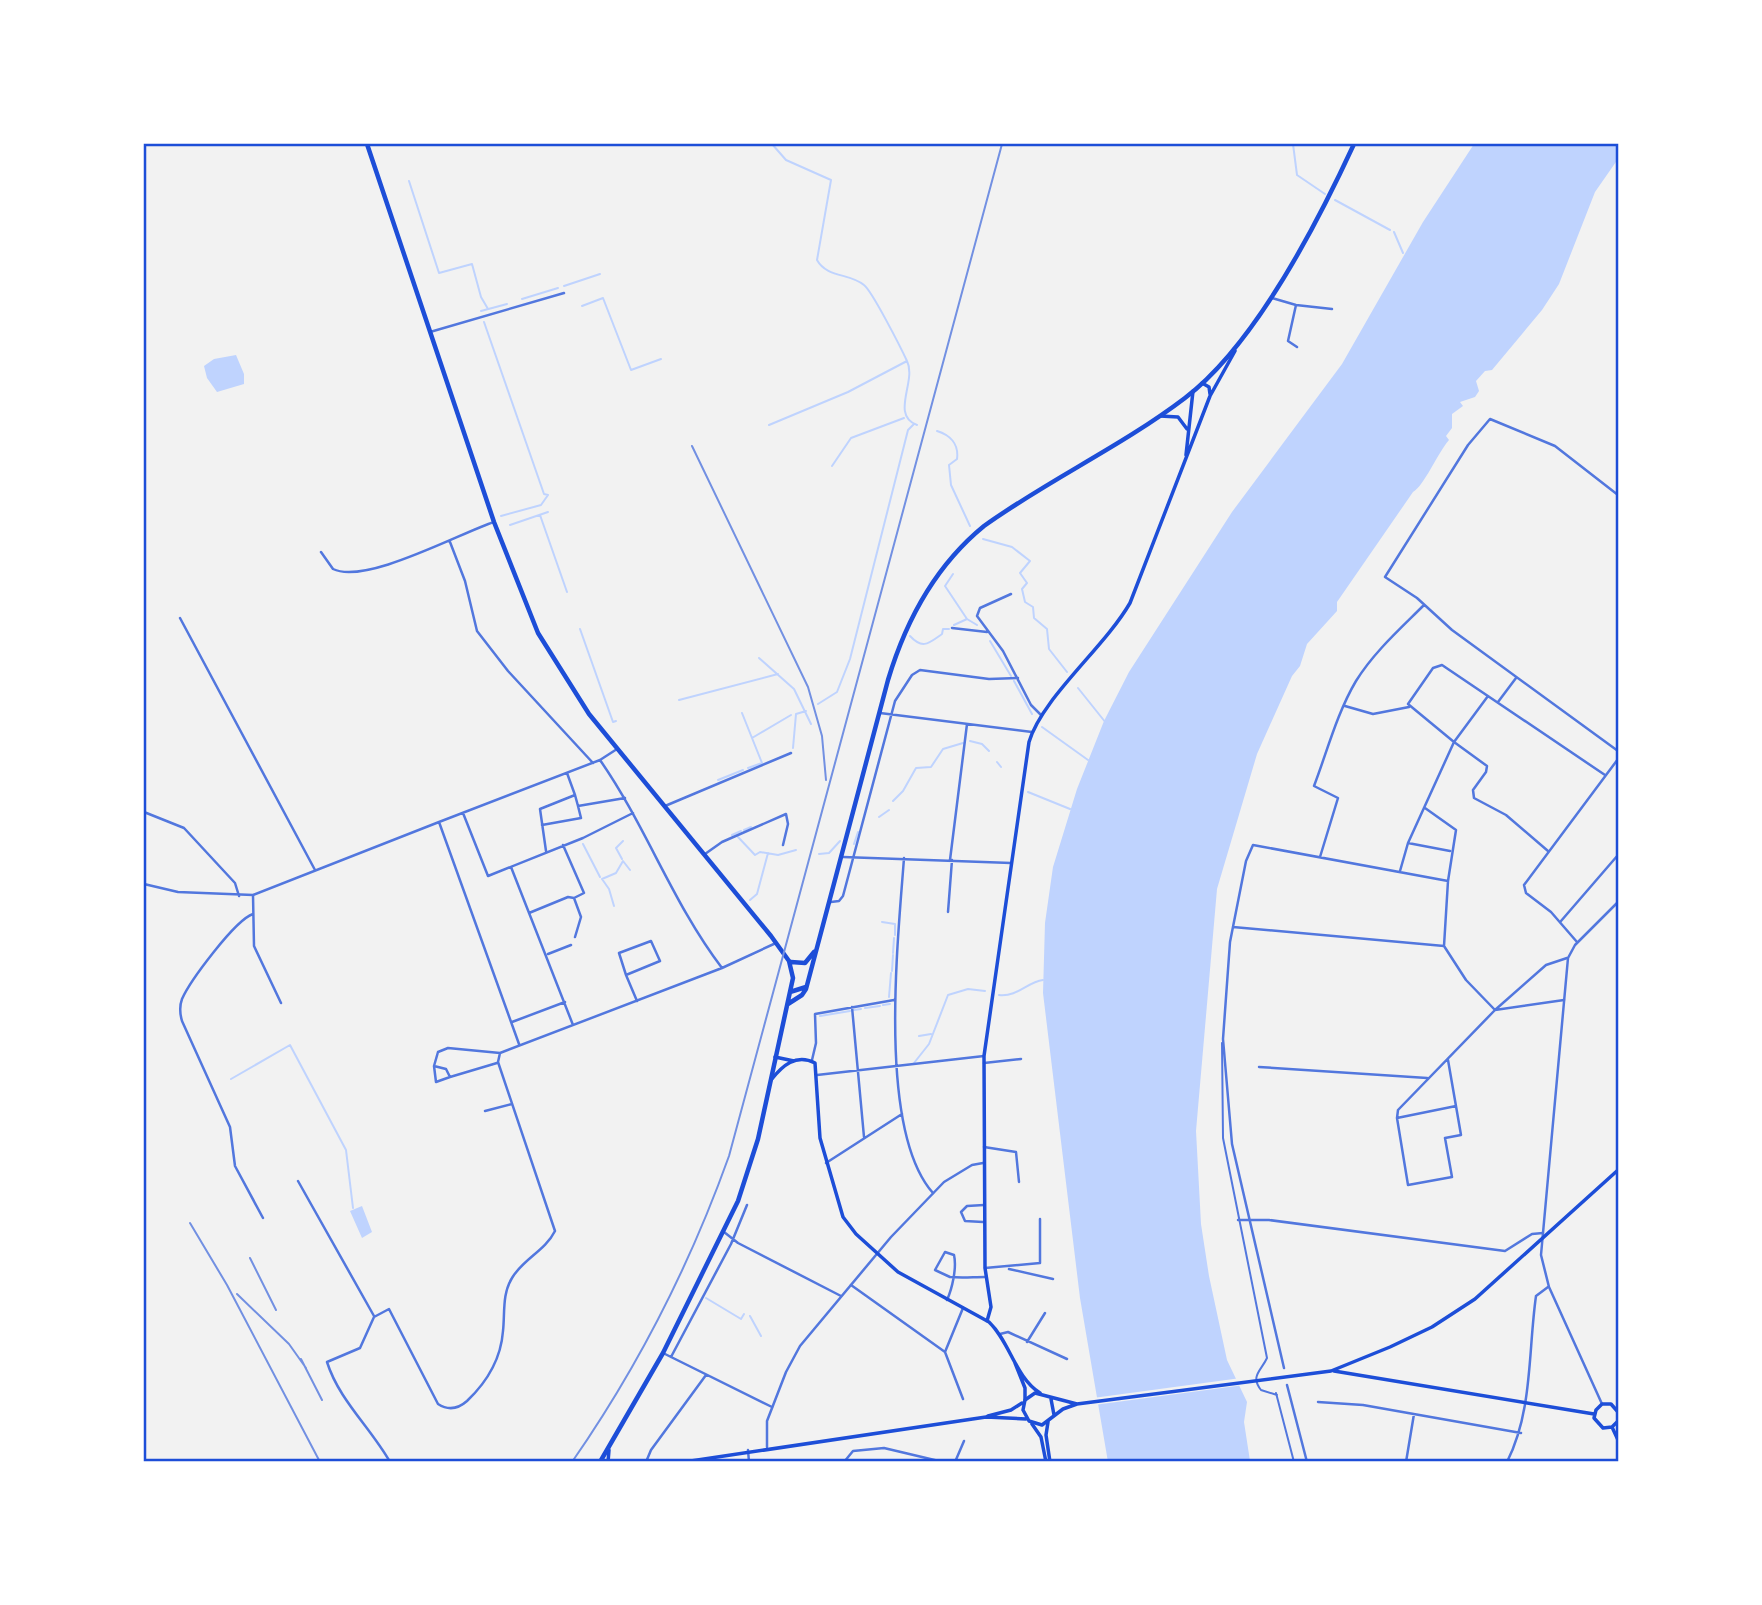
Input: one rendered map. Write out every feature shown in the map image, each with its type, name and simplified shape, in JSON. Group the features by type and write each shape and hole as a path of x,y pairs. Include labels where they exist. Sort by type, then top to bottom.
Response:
{"highway":[{"path":"367,144 520,593 551,657 572,692 776,943 789,961 793,973 752,1164 724,1233 663,1353 600,1461"},
{"path":"787,1004 802,995 808,983 880,713 907,625 935,579 960,548 1001,514 1157,416 1202,383 1239,342 1317,224 1354,144"},
{"path":"789,961 805,963 818,945"},
{"path":"790,992 803,990 808,983"}],"main road":[{"path":"987,1321 991,1307 985,1269 984,1056 1032,732 1041,715 1112,633 1130,603 1210,396 1239,342"},
{"path":"1202,383 1209,387 1210,396"},
{"path":"1186,457 1193,391"},
{"path":"1157,416 1178,417 1188,431"},
{"path":"774,1060 812,1060 816,1064 818,1124 826,1163 843,1217 878,1255 904,1276 987,1321 1000,1334 1030,1385 1050,1397 1077,1404"},
{"path":"774,1060 786,1064"},
{"path":"770,1082 786,1064 794,1061"},
{"path":"1331,1371 1397,1344 1447,1318 1487,1289 1619,1170"},
{"path":"1013,1358 1025,1388 1026,1419"},
{"path":"1048,1461 1045,1432 1048,1422 1077,1404 1331,1371 1594,1413"},
{"path":"684,1461 986,1417 1013,1409 1040,1392"},
{"path":"1050,1397 1055,1408 1053,1417"},
{"path":"1594,1413 1602,1404 1611,1404 1619,1412"},
{"path":"1594,1413 1599,1426 1612,1427 1619,1421"},
{"path":"986,1417 1026,1419 1032,1423 1042,1439 1048,1461"},
{"path":"1032,1423 1048,1422"},
{"path":"1612,1427 1619,1440"},
{"path":"608,1461 609,1448"}],"street":[{"path":"430,332 564,293"},
{"path":"1269,297 1296,305 1332,309"},
{"path":"1296,305 1288,341 1297,347"},
{"path":"1619,495 1555,446 1490,419 1468,445 1385,577 1516,678 1619,751"},
{"path":"321,552 334,569 352,573 450,542 495,522"},
{"path":"450,542 465,581 477,631 508,671 593,763"},
{"path":"1011,594 978,611 978,618 1018,678 1031,705 1041,715"},
{"path":"1320,857 1338,798 1314,786 1345,706 1356,682 1376,653 1424,605"},
{"path":"180,618 315,870"},
{"path":"952,628 988,632"},
{"path":"1548,851 1506,815 1474,798 1473,790 1486,772 1487,766 1409,707 1408,700 1438,665 1498,702 1605,775"},
{"path":"831,902 842,898 900,692 918,670 988,679 1018,678"},
{"path":"1498,702 1516,678"},
{"path":"1400,871 1408,843 1454,741 1488,696"},
{"path":"1345,706 1373,714 1409,707"},
{"path":"880,713 1032,732"},
{"path":"948,912 951,860 967,724"},
{"path":"144,884 178,892 253,895 593,763 617,749"},
{"path":"665,806 791,753"},
{"path":"1577,942 1560,922 1524,889 1527,880 1548,851 1619,759"},
{"path":"600,760 625,798 697,931 722,968"},
{"path":"542,825 581,818 567,773"},
{"path":"546,851 540,809 575,795"},
{"path":"578,806 625,798"},
{"path":"1425,808 1456,830 1451,852 1444,946 1466,980 1495,1010"},
{"path":"144,812 184,828 235,883 239,896"},
{"path":"463,813 488,876 633,813"},
{"path":"704,855 722,842 786,814 788,824 783,845"},
{"path":"439,822 519,1044"},
{"path":"1408,843 1451,852"},
{"path":"529,913 584,893 563,845"},
{"path":"1294,1461 1276,1394 1261,1390 1256,1381 1257,1371 1267,1359 1222,1130 1223,1039 1233,927 1246,861 1253,845 1448,881"},
{"path":"1560,922 1619,855"},
{"path":"843,857 1011,863"},
{"path":"904,858 894,1000 898,1067 911,1156 934,1193"},
{"path":"511,866 573,1025"},
{"path":"253,895 254,946 281,1003"},
{"path":"574,898 581,917 575,937"},
{"path":"1602,1404 1549,1287 1541,1260 1568,958 1577,942 1619,902"},
{"path":"253,915 236,926 185,993 180,1010 182,1021 230,1127 233,1161 263,1218"},
{"path":"1233,927 1444,946"},
{"path":"626,975 660,961 651,941 619,953 626,975 637,1001"},
{"path":"498,1062 436,1082 435,1055 442,1049 500,1052 722,968 776,943"},
{"path":"546,954 571,945"},
{"path":"1448,1060 1461,1135 1445,1138 1452,1177 1408,1185 1396,1118 1398,1110 1495,1010 1546,965 1568,958"},
{"path":"812,1060 816,1043 813,1016 816,1013 894,1000"},
{"path":"1495,1010 1564,1000"},
{"path":"511,1022 565,1002"},
{"path":"852,1007 864,1137"},
{"path":"1223,1039 1232,1144 1284,1368"},
{"path":"390,1461 373,1433 350,1407 327,1362 360,1348 374,1317 389,1309 438,1404 449,1409 463,1404 477,1390 499,1355 505,1299 511,1279 555,1231 498,1062 500,1052"},
{"path":"817,1075 984,1056"},
{"path":"984,1063 1021,1059"},
{"path":"434,1066 446,1069 450,1077"},
{"path":"1259,1067 1428,1078"},
{"path":"485,1111 512,1104"},
{"path":"1396,1118 1456,1106"},
{"path":"826,1163 903,1114"},
{"path":"984,1147 1016,1152 1019,1182"},
{"path":"767,1447 766,1426 794,1354 841,1296 934,1193 953,1175 975,1164 984,1163"},
{"path":"298,1181 374,1317"},
{"path":"671,1357 732,1240 747,1205"},
{"path":"984,1205 964,1207 961,1215 968,1223 985,1222"},
{"path":"985,1269 1040,1263 1040,1219"},
{"path":"1238,1220 1505,1251 1532,1234 1543,1233"},
{"path":"1252,1232 1264,1222"},
{"path":"724,1233 732,1240 841,1296"},
{"path":"947,1300 952,1277 955,1257 945,1252 935,1270 952,1277 986,1277"},
{"path":"1005,1268 1052,1279"},
{"path":"851,1285 945,1352 963,1399"},
{"path":"1507,1461 1521,1433 1527,1401 1536,1297 1540,1291 1549,1287"},
{"path":"945,1352 963,1308"},
{"path":"1027,1342 1045,1312"},
{"path":"1000,1334 1008,1332 1067,1359"},
{"path":"663,1353 772,1407"},
{"path":"646,1461 651,1450 706,1375"},
{"path":"1287,1385 1307,1461"},
{"path":"1318,1402 1363,1405 1521,1433"},
{"path":"1406,1461 1414,1414"},
{"path":"955,1461 964,1441"},
{"path":"844,1461 853,1451 877,1448 943,1461"},
{"path":"748,1450 749,1461"}],"water":[{"path":"1474,144 1618,144 1618,159 1595,192 1559,284 1542,310 1492,370 1485,371 1476,381 1479,391 1475,397 1460,402 1463,406 1452,414 1452,428 1446,436 1449,440 1426,477 1337,602 1337,611 1307,644 1300,666 1292,676 1257,754 1217,889 1196,1131 1201,1224 1227,1360 1247,1402 1244,1422 1250,1461 1108,1462 1080,1298 1043,993 1045,923 1053,867 1077,789 1104,721 1129,672 1232,512 1342,364 1423,222"},
{"path":"236,355 244,374 244,384 217,392 207,378 204,366 214,359"},
{"path":"362,1206 372,1232 362,1238 350,1211"}],"pier":[{"path":"1241,1378 1244,1385 1094,1405 1093,1398"}],"waterway":[{"path":"772,144 786,160 831,180 817,260 827,270 864,285 873,298 907,361 909,378 905,414 917,425"},
{"path":"1293,144 1297,175 1325,194"},
{"path":"409,181 439,273 472,264 481,297 488,309"},
{"path":"1335,200 1390,230"},
{"path":"1394,232 1403,253"},
{"path":"564,286 600,274"},
{"path":"522,299 558,288"},
{"path":"582,306 603,298 631,370 661,359"},
{"path":"481,311 507,304"},
{"path":"484,322 544,494 548,495 541,505 501,516"},
{"path":"769,425 848,392 907,361"},
{"path":"832,466 851,438 904,418"},
{"path":"818,704 837,692 850,659 908,430 914,424"},
{"path":"937,431 950,438 957,449 957,459 949,465 951,485 970,526"},
{"path":"510,525 548,512"},
{"path":"540,515 567,592"},
{"path":"983,539 1012,547 1030,561 1020,573 1027,583 1022,589 1025,602 1033,607 1034,618 1047,629 1049,649 1067,672"},
{"path":"953,574 945,586 967,619"},
{"path":"954,625 967,619 977,625"},
{"path":"580,629 613,722 616,721"},
{"path":"910,636 919,643 926,644 942,634 943,629 949,629"},
{"path":"990,641 1011,676"},
{"path":"759,658 794,689 811,724"},
{"path":"679,700 778,674"},
{"path":"1014,681 1032,714"},
{"path":"1078,688 1106,723"},
{"path":"793,748 796,714 806,711"},
{"path":"742,713 752,738"},
{"path":"748,768 762,763 752,738 791,715"},
{"path":"1042,727 1088,760"},
{"path":"970,741 982,744 989,751"},
{"path":"893,801 903,791 916,768 931,767 943,749 963,743"},
{"path":"997,762 1001,767"},
{"path":"718,780 743,770"},
{"path":"1028,792 1070,809"},
{"path":"879,817 889,810"},
{"path":"744,830 751,827"},
{"path":"732,835 741,831"},
{"path":"854,844 858,832"},
{"path":"738,837 755,855 760,852 778,855 796,850"},
{"path":"622,859 616,848 623,841"},
{"path":"819,854 829,853 840,841"},
{"path":"583,844 600,877"},
{"path":"750,900 757,894 768,853"},
{"path":"614,906 609,889 602,879 616,873 623,861 630,870"},
{"path":"882,922 895,924 895,935"},
{"path":"893,953 894,938"},
{"path":"892,971 893,955"},
{"path":"889,997 891,973"},
{"path":"999,995 1012,994 1043,980"},
{"path":"914,1063 929,1044 948,995 968,989 985,991"},
{"path":"883,1005 890,1004"},
{"path":"865,1008 880,1006"},
{"path":"854,1010 861,1009"},
{"path":"820,1016 850,1011"},
{"path":"919,1036 931,1034"},
{"path":"231,1079 290,1045 346,1150 353,1208"},
{"path":"706,1298 741,1319 744,1314"},
{"path":"750,1316 761,1336"}],"railway":[{"path":"572,1462 619,1389 661,1314 680,1276 729,1156 1002,144"},
{"path":"692,446 808,687 822,736 826,780"},
{"path":"190,1223 227,1285 320,1462"},
{"path":"250,1258 276,1310"},
{"path":"237,1294 289,1344 306,1368"},
{"path":"301,1359 322,1400"}]}
